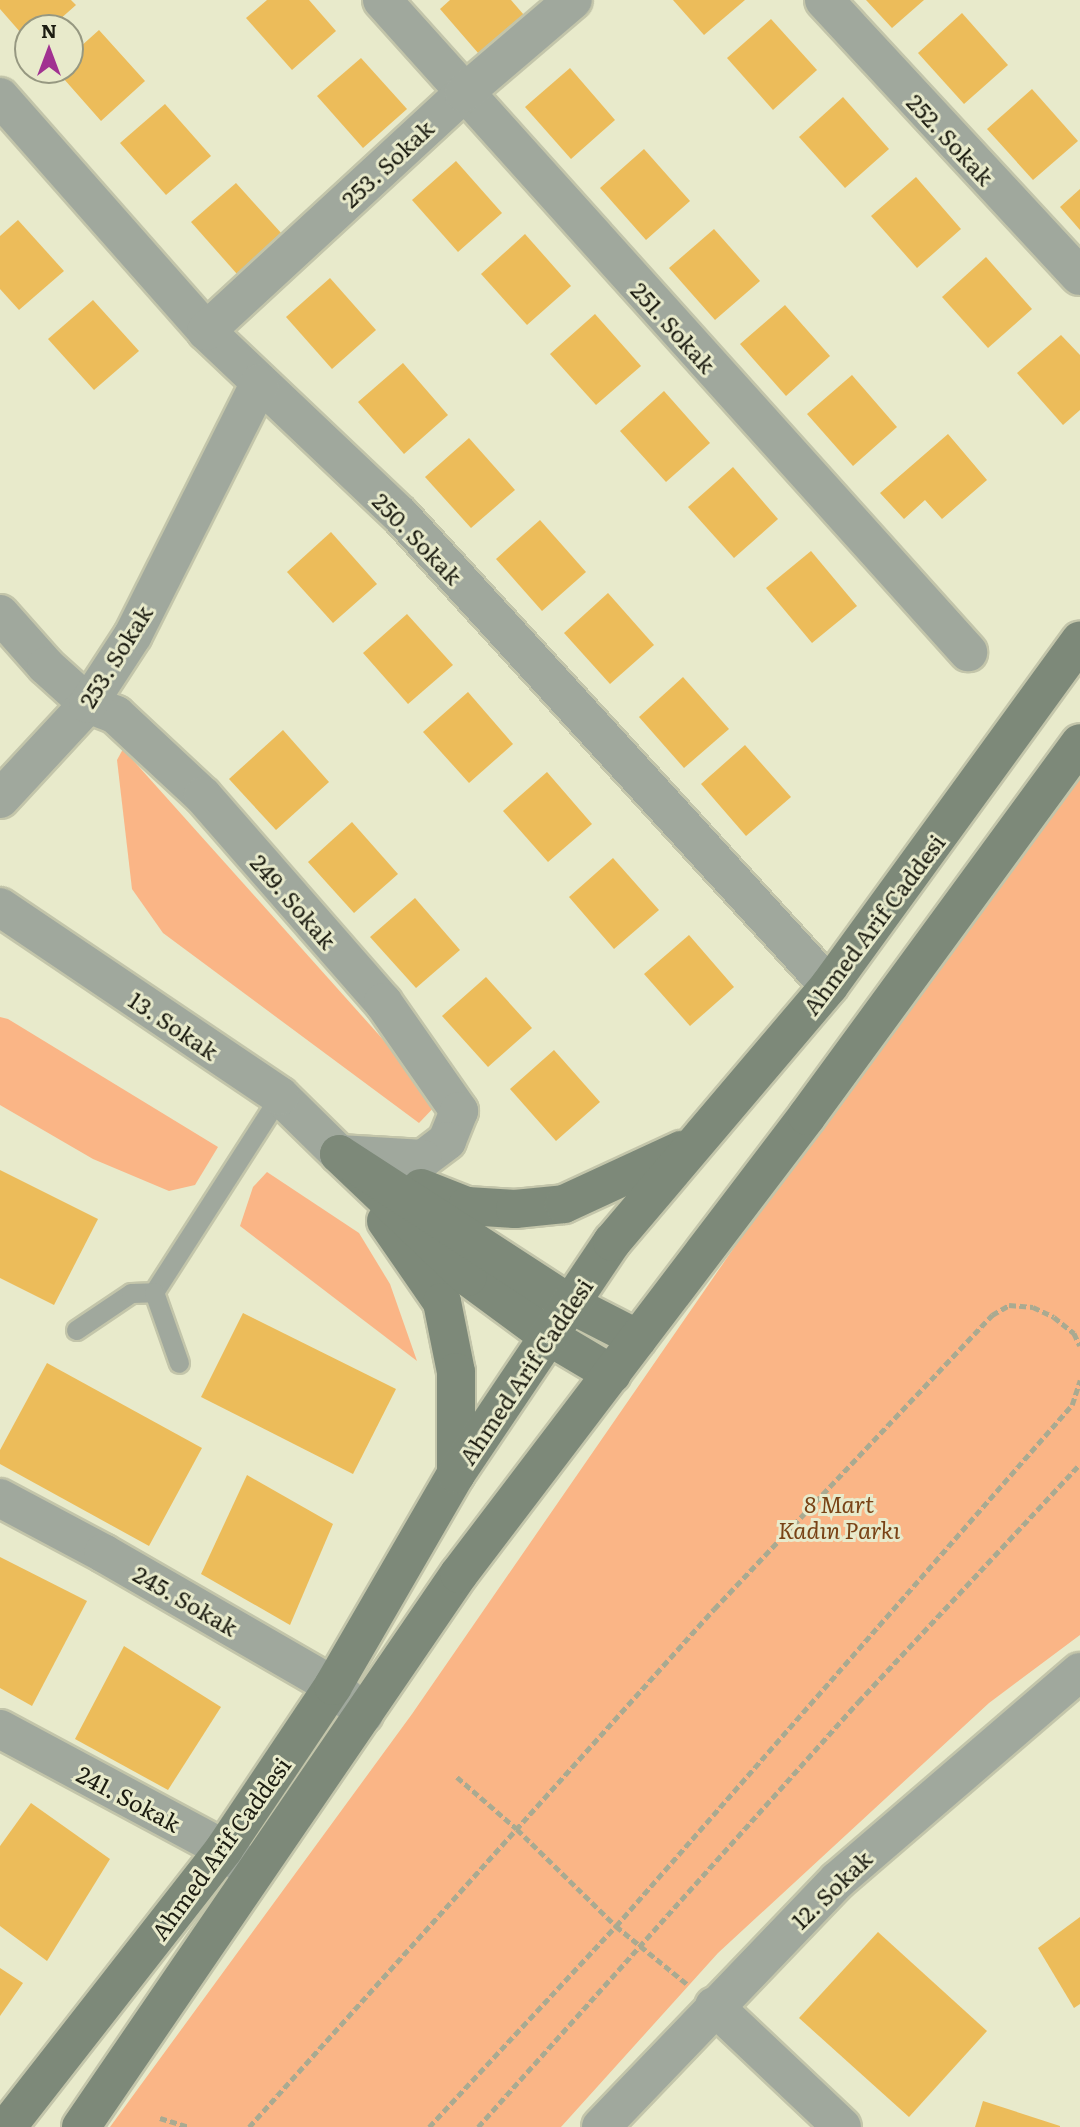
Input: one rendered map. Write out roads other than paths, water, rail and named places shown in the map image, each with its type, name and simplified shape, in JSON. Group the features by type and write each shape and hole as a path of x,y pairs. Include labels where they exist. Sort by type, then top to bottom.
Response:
{"main road":[{"name":"Ahmed Arif Caddesi","path":"6,2125 224,1849 333,1686 456,1474 612,1242 829,986 1080,640"},
{"name":"Ahmed Arif Caddesi","path":"81,2127 459,1574 815,1105 1080,743"},
{"path":"339,1154 467,1206 515,1209 564,1204 626,1178 698,1141"},
{"path":"339,1154 570,1304 638,1339"},
{"path":"339,1154 468,1277 548,1336 611,1374"},
{"path":"339,1154 442,1302 456,1372 456,1474"}],"street":[{"name":"251. Sokak","path":"382,0 968,652"},
{"name":"253. Sokak","path":"206,331 464,93 573,0"},
{"name":"252. Sokak","path":"824,0 1080,276"},
{"name":"250. Sokak","path":"0,97 206,331 400,515 829,986"},
{"name":"253. Sokak","path":"0,799 88,704 133,635 260,383"},
{"name":"249. Sokak","path":"0,614 46,666 88,704 116,715 203,796 383,1002 459,1111 447,1141 423,1159 339,1154"},
{"name":"13. Sokak","path":"0,907 280,1096 339,1154"},
{"name":"245. Sokak","path":"0,1498 103,1552 333,1686 364,1714"},
{"name":"12. Sokak","path":"601,2127 838,1880 1080,1672"},
{"name":"241. Sokak","path":"0,1729 224,1849 254,1874"},
{"path":"715,2006 842,2127"}],"lane":[{"path":"154,1292 280,1096"},
{"path":"76,1330 131,1293 154,1292"},
{"path":"154,1292 179,1363"}],"park label":[{"name":"8 Mart Kadın Parkı","path":"839,1516"}]}
